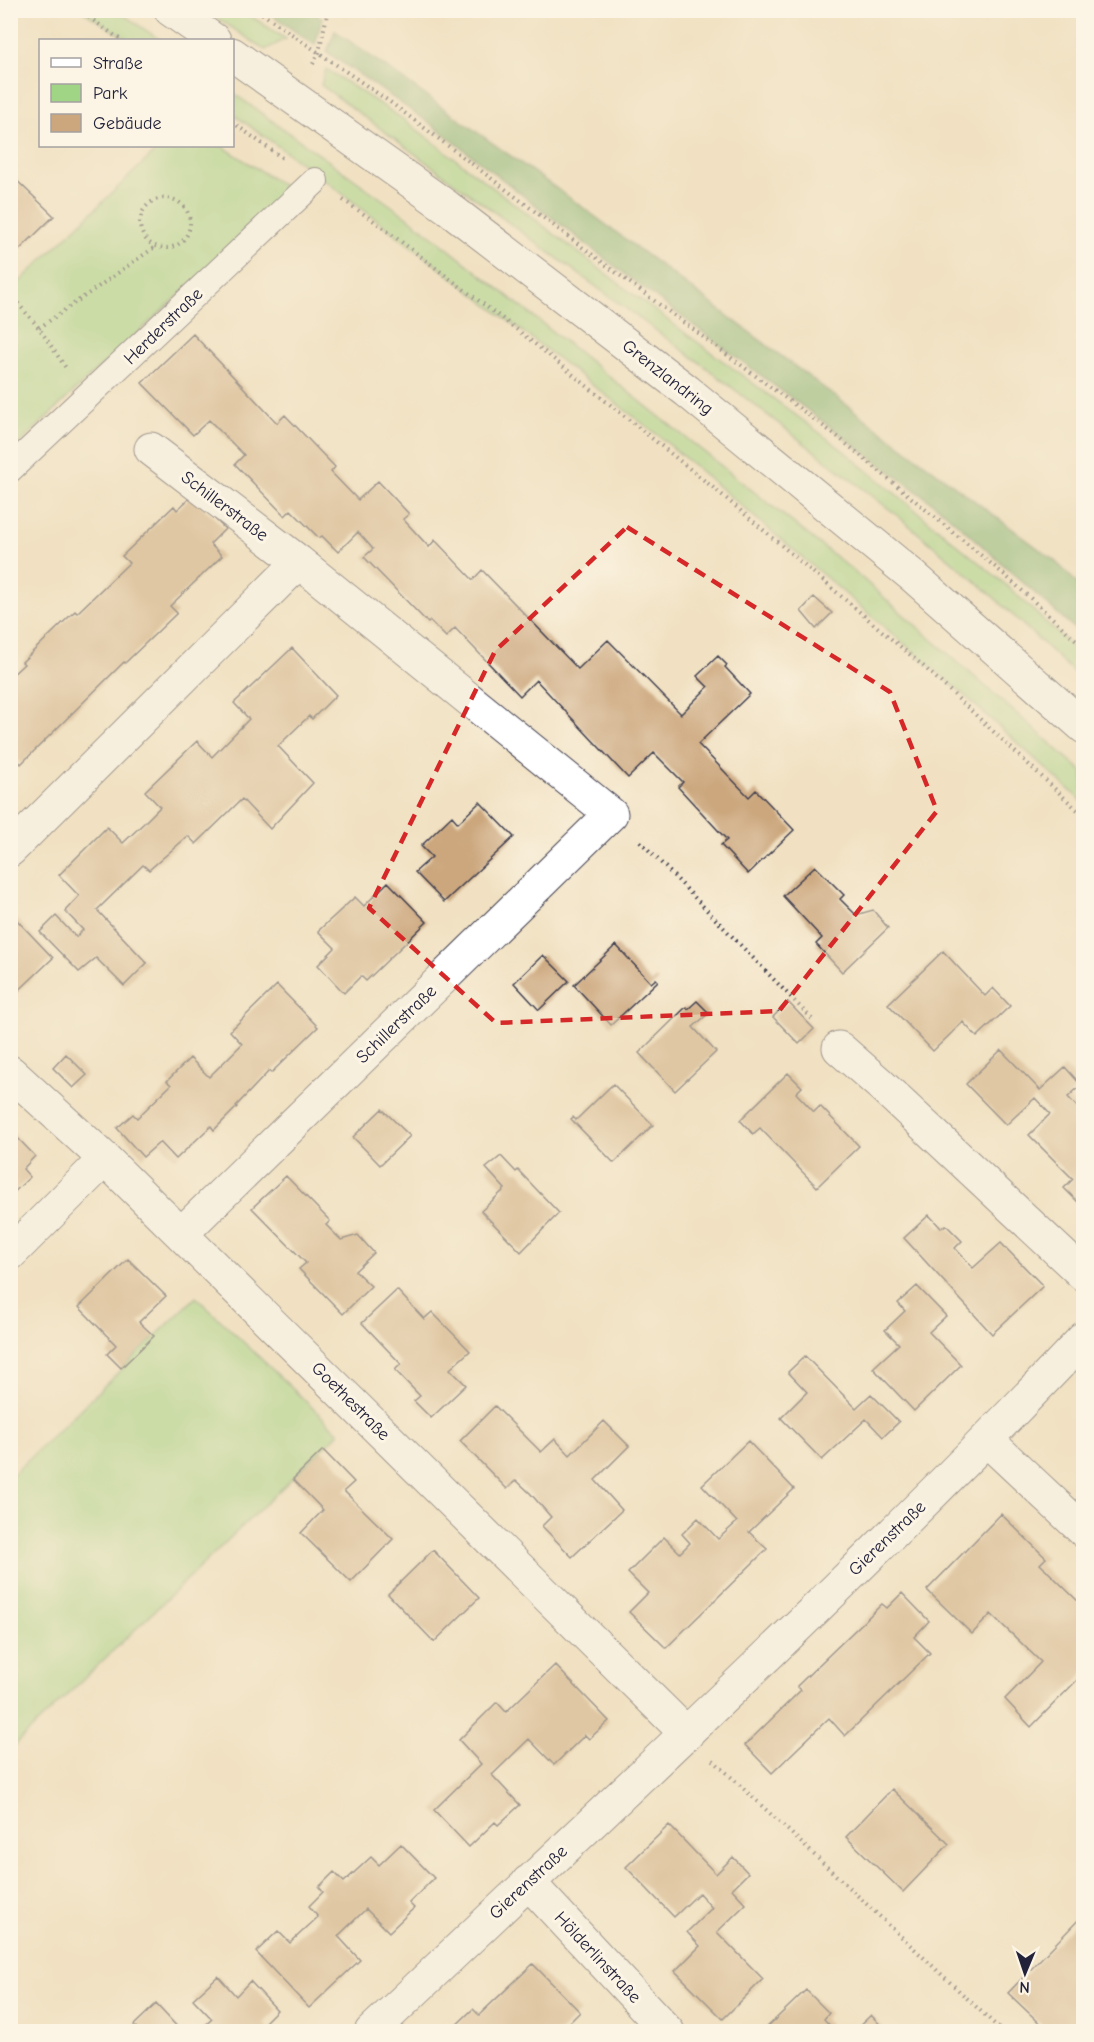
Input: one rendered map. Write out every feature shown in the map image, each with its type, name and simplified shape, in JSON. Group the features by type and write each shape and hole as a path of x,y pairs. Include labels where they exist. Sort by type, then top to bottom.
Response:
{"street":[{"path":"171,10 213,39"},
{"name":"Grenzlandring","path":"234,55 447,207 687,391 915,577 1083,727"},
{"name":"Schillerstraße","path":"151,449 299,562 611,814 182,1234"},
{"path":"10,850 299,562"},
{"path":"839,1048 1083,1275"},
{"name":"Goethestraße","path":"10,1072 105,1159 182,1234 687,1734"},
{"path":"10,1254 105,1159"},
{"name":"Gierenstraße","path":"371,2031 687,1734 987,1440 1083,1338"},
{"path":"987,1440 1083,1531"},
{"name":"Hölderlinstraße","path":"528,1882 668,2031"}],"lane":[{"name":"Herderstraße","path":"10,470 315,181"}],"path":[{"path":"79,10 120,39"},
{"path":"257,10 390,102 838,437 1006,576 1083,647"},
{"path":"293,98 319,52 328,10"},
{"path":"234,123 374,221 520,332 721,494 921,665 1083,816"},
{"path":"39,328 155,246 168,248 180,243 188,233 190,220 185,207 174,200 162,198 150,203 141,214 142,233 145,239 155,246"},
{"path":"611,814 636,836 839,1048"},
{"path":"687,1734 1003,2031"}],"highlighted area":[{"path":"627,527 890,692 937,811 779,1011 496,1023 369,908 495,651"}],"green space":[{"path":"82,11 118,11 159,39 127,39"},
{"path":"207,11 243,11 286,39 265,50"},
{"path":"266,11 311,11 322,18 315,45"},
{"path":"335,31 581,206 1055,561 1083,589 1083,636 942,510 635,282 431,124 327,52"},
{"path":"326,69 403,119 840,448 1005,584 1083,657 1083,681 985,589 893,512 703,365 321,85"},
{"path":"234,94 417,224 856,573 1083,772 1083,802 954,686 659,436 318,175 234,115"},
{"path":"160,147 224,147 293,192 87,379 11,452 11,290"},
{"path":"196,1297 339,1433 11,1749 11,1476"}],"building":[{"path":"10,174 54,216 13,256 10,254"},
{"path":"193,334 277,423 285,415 335,467 331,472 358,500 378,481 409,514 403,519 429,547 435,540 473,580 482,570 578,669 608,640 681,714 708,687 697,676 718,656 750,694 698,744 749,797 756,790 794,830 748,874 721,845 727,840 678,787 683,782 654,753 628,778 536,680 520,696 455,628 446,637 430,621 428,623 364,557 373,549 358,532 338,552 322,536 319,538 291,510 285,516 235,464 244,455 209,420 193,435 142,383"},
{"path":"192,496 225,529 210,544 222,556 170,606 177,613 21,764 14,756 10,760 10,677 24,664 22,662 75,611 77,613 129,563 122,556 174,506 177,510"},
{"path":"814,597 832,613 816,629 801,611"},
{"path":"292,648 336,695 312,719 309,716 278,746 313,783 270,829 242,799 196,844 188,836 149,870 143,865 97,910 147,963 124,986 96,958 79,972 40,932 56,916 76,937 83,930 65,911 79,896 59,875 107,827 123,843 143,824 160,807 145,791 197,741 212,757 249,719 234,703"},
{"path":"480,802 514,837 444,902 415,872 432,857 421,846 452,816 458,823"},
{"path":"815,866 844,895 840,899 856,915 873,910 888,928 842,972 816,944 822,938 783,896"},
{"path":"388,882 427,922 366,981 361,976 344,993 318,965 335,948 318,931 355,897 364,906"},
{"path":"15,918 53,958 10,999 10,923"},
{"path":"616,945 651,983 656,979 658,981 611,1025 574,985"},
{"path":"943,951 985,996 993,988 1010,1006 977,1037 963,1022 933,1051 888,1004"},
{"path":"543,955 569,981 539,1010 514,983"},
{"path":"277,985 318,1027 271,1073 269,1071 214,1130 211,1126 176,1159 160,1142 143,1157 117,1128 133,1114 137,1118 171,1085 167,1081 190,1058 209,1077 242,1044 230,1031"},
{"path":"697,1001 709,1013 693,1027 716,1052 675,1091 639,1053 686,1007 688,1009"},
{"path":"788,1002 814,1029 799,1044 773,1017"},
{"path":"1001,1050 1040,1090 1065,1067 1081,1085 1068,1097 1084,1114 1084,1208 1064,1188 1073,1179 1029,1135 1050,1114 1035,1098 1006,1125 966,1084"},
{"path":"66,1054 87,1075 73,1088 53,1068"},
{"path":"788,1073 802,1087 796,1093 814,1112 820,1106 859,1146 817,1187 760,1128 753,1134 740,1120"},
{"path":"613,1084 653,1125 614,1163 571,1119 573,1117 576,1120"},
{"path":"382,1109 410,1136 380,1165 353,1137"},
{"path":"10,1130 35,1156 23,1169 30,1177 10,1196"},
{"path":"501,1156 516,1172 518,1170 559,1213 521,1252 481,1211 505,1189 486,1168"},
{"path":"286,1176 330,1221 326,1225 341,1240 358,1235 374,1253 355,1271 371,1286 343,1314 299,1269 306,1263 252,1208"},
{"path":"929,1215 941,1228 946,1225 962,1241 955,1248 973,1268 1001,1243 1043,1286 992,1334 904,1238"},
{"path":"128,1259 166,1296 139,1322 154,1336 121,1368 107,1354 116,1345 79,1307"},
{"path":"917,1286 946,1316 929,1332 961,1365 914,1411 873,1368 899,1344 885,1330 905,1311 898,1303"},
{"path":"397,1290 424,1319 432,1312 470,1351 450,1369 466,1385 431,1418 414,1401 420,1396 395,1370 401,1364 362,1323"},
{"path":"805,1356 856,1408 871,1394 899,1422 883,1437 866,1419 822,1460 781,1418 807,1392 788,1372"},
{"path":"495,1406 541,1452 555,1439 570,1455 604,1421 629,1446 595,1480 622,1510 572,1557 542,1526 551,1517 530,1493 516,1480 507,1489 460,1441"},
{"path":"748,1441 794,1489 749,1532 767,1549 666,1648 629,1612 648,1593 628,1573 664,1537 680,1553 690,1543 682,1534 698,1518 718,1539 737,1522 702,1485"},
{"path":"323,1450 354,1482 344,1491 393,1539 351,1582 301,1533 323,1510 293,1479"},
{"path":"1001,1514 1046,1558 1040,1564 1084,1607 1084,1673 1031,1727 1005,1699 1041,1662 991,1614 972,1634 927,1590"},
{"path":"433,1550 479,1598 434,1642 388,1594"},
{"path":"902,1593 929,1621 914,1637 930,1653 845,1736 829,1718 772,1773 745,1745 801,1690 797,1686 882,1604 887,1608"},
{"path":"555,1665 609,1721 589,1739 585,1735 554,1765 529,1739 492,1775 520,1805 498,1825 495,1822 469,1847 434,1810 481,1764 459,1740 497,1702 506,1712"},
{"path":"892,1789 949,1844 903,1892 846,1837"},
{"path":"669,1825 716,1874 733,1857 748,1873 732,1889 746,1904 717,1932 763,1979 723,2019 675,1971 700,1946 687,1932 712,1908 699,1893 674,1917 626,1867"},
{"path":"401,1844 434,1878 409,1903 414,1908 389,1932 366,1909 338,1936 360,1960 309,2008 256,1952 278,1931 290,1943 318,1917 309,1906 323,1892 319,1887 334,1872 344,1882 371,1857 379,1865"},
{"path":"1084,1914 1084,2032 1049,2032 1008,1993"},
{"path":"533,1964 580,2012 560,2032 449,2032 473,2009 479,2015"},
{"path":"218,1976 236,1996 250,1981 277,2010 264,2023 271,2032 198,2032 212,2019 193,1999"},
{"path":"806,1990 829,2013 824,2019 836,2032 762,2032"},
{"path":"156,2004 182,2032 140,2032 134,2025"},
{"path":"871,2015 887,2032 853,2032"}]}
